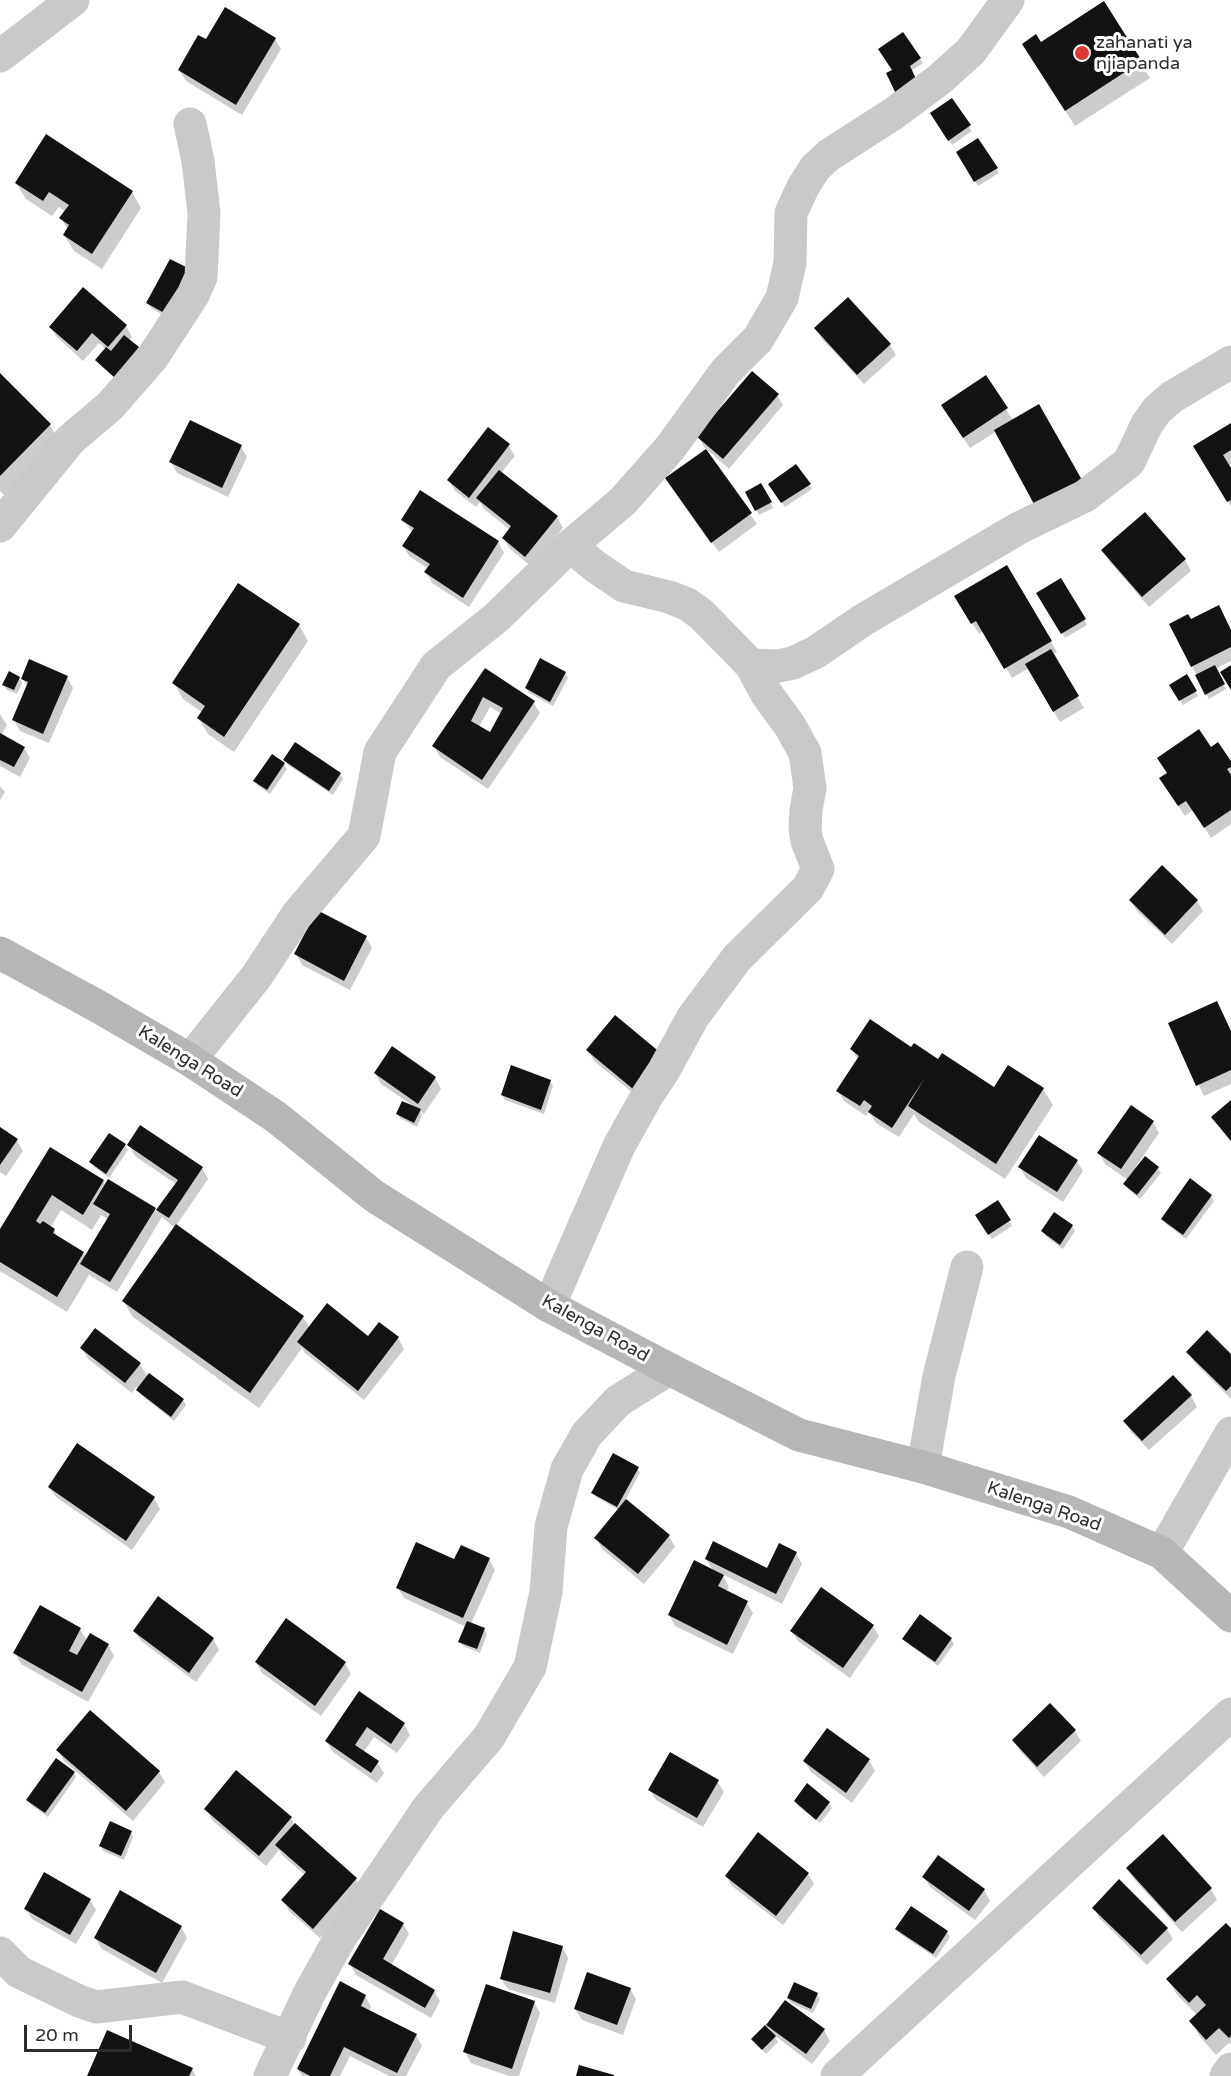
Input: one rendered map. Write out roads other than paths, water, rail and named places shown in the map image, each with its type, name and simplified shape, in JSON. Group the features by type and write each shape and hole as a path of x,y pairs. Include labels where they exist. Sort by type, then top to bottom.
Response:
{"main road":[{"name":"Kalenga Road","path":"0,953 190,1060 276,1117 374,1196 549,1306 669,1370 799,1435 923,1467 1069,1512 1162,1553 1231,1616"}],"street":[{"path":"0,56 73,0"},
{"path":"190,1060 256,977 297,915 364,836 380,752 436,666 497,617 570,546 623,501 670,448 726,371 758,339 782,298 790,263 791,213 814,168 873,125 894,114 940,79 971,51 1008,0"},
{"path":"0,526 70,440 110,406 152,358 193,295 201,278 204,213 198,161 190,124"},
{"path":"751,665 778,666 803,659 863,620 1019,528 1085,496 1129,462 1147,424 1157,410 1172,397 1231,362"},
{"path":"549,1306 619,1146 693,1017 737,958 808,888 818,869 807,841 805,829 810,788 805,753 790,726 766,693 751,665 701,614 687,604 624,586 570,546"},
{"path":"923,1467 939,1376 967,1267"},
{"path":"270,2076 310,1992 340,1938 428,1808 489,1737 530,1667 546,1592 551,1527 567,1469 587,1434 618,1401 669,1370"},
{"path":"1162,1553 1231,1433"},
{"path":"837,2076 1231,1714"},
{"path":"0,1953 19,1972 96,2007 182,1997 290,2038"},
{"path":"1226,2076 1231,2069"}],"place":[{"name":"zahanati ya njiapanda","path":"1082,53"}]}
